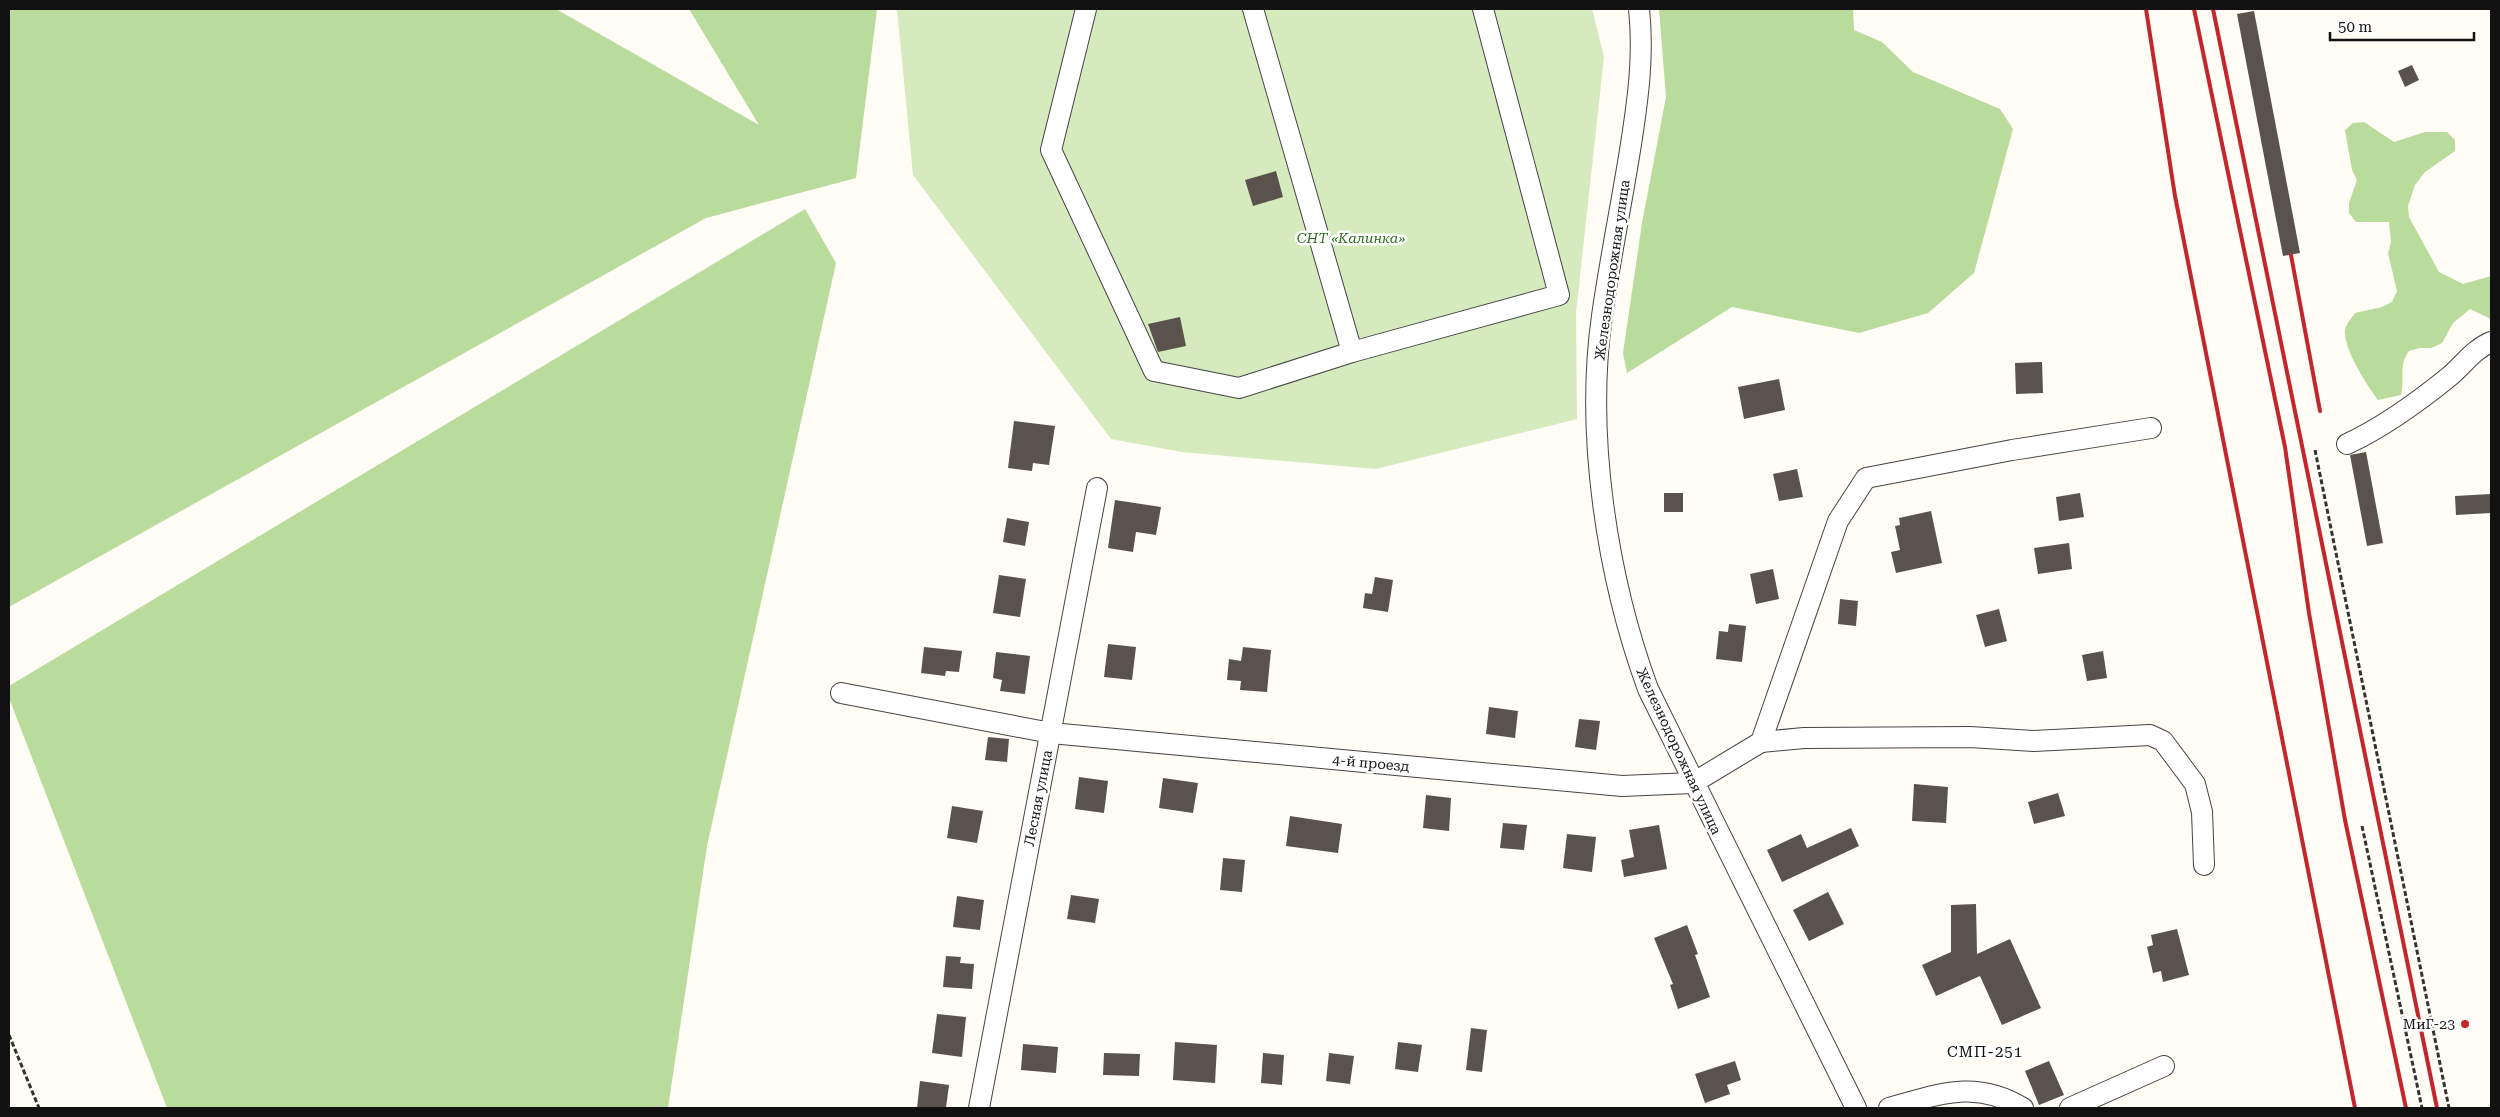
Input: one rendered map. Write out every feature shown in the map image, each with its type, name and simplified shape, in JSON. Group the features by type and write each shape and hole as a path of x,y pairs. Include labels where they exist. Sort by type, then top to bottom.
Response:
{"street":[{"path":"1086,9 1051,150 1154,371 1239,388 1352,352 1559,295 1483,9"},
{"path":"1253,9 1352,352"},
{"name":"Железнодорожная улица","path":"1639,9 1641,29 1640,84 1601,326 1596,418 1598,452 1610,540 1632,646 1648,689 1692,783 1856,1108"},
{"path":"2347,444 2377,430 2451,375 2479,347 2491,342"},
{"path":"1761,742 1838,521 1866,478 2012,450 2151,428"},
{"name":"Лесная улица","path":"980,1108 1097,488"},
{"name":"4-й проезд","path":"841,693 1051,733 1622,786 1692,783"},
{"path":"1692,783 1761,742 1804,738 1970,737 2034,741 2150,735 2163,741 2196,784 2202,812 2204,864"},
{"path":"2070,1108 2164,1066"},
{"path":"1889,1108 1931,1096 1966,1090 1989,1092 2004,1097 2023,1108"}],"path":[{"path":"2315,450 2449,1108"},
{"path":"2362,826 2422,1108"},
{"path":"9,1035 40,1108"}],"green space":[{"path":"9,9 556,9 759,125 689,9 877,9 856,178 706,218 9,607"},
{"name":"СНТ «Калинка»","path":"897,9 1592,9 1604,57 1576,313 1577,419 1376,469 1182,452 1111,439 913,175"},
{"path":"1659,9 1853,9 1854,30 1882,42 1913,72 2000,109 2013,129 1974,273 1928,313 1859,333 1732,307 1627,373 1623,353 1642,223 1666,97"},
{"path":"2364,122 2394,142 2425,132 2447,132 2455,140 2455,151 2425,172 2415,185 2408,206 2409,217 2439,272 2463,284 2491,276 2491,319 2470,309 2453,323 2442,343 2431,348 2409,351 2403,367 2401,395 2378,400 2353,360 2345,334 2347,325 2355,313 2382,307 2392,302 2397,291 2388,253 2391,242 2389,222 2356,222 2349,213 2349,203 2357,180 2352,170 2345,130 2353,123"},
{"path":"805,209 836,263 707,846 668,1108 167,1108 9,698 9,686"}],"building":[{"path":"2254,11 2300,253 2283,256 2237,14"},
{"path":"2412,65 2419,80 2405,87 2398,71"},
{"path":"1276,171 1283,197 1253,206 1245,180"},
{"path":"1180,317 1186,346 1158,352 1148,324"},
{"path":"2042,362 2043,393 2016,394 2015,363"},
{"path":"1779,379 1785,410 1744,419 1738,387"},
{"path":"1014,421 1055,426 1049,465 1033,463 1032,471 1008,468"},
{"path":"2366,452 2383,543 2367,546 2350,455"},
{"path":"1797,469 1803,497 1779,501 1773,474"},
{"path":"1664,493 1683,493 1683,512 1664,512"},
{"path":"2080,493 2084,517 2059,521 2056,497"},
{"path":"2491,494 2491,513 2456,515 2455,496"},
{"path":"1115,500 1161,507 1156,535 1136,532 1133,552 1108,548"},
{"path":"1931,511 1942,563 1896,573 1891,552 1900,550 1895,526 1900,525 1899,518"},
{"path":"1007,518 1029,522 1025,546 1003,542"},
{"path":"2069,543 2072,569 2038,574 2034,548"},
{"path":"1773,569 1779,599 1756,604 1750,574"},
{"path":"999,575 1026,579 1020,617 993,613"},
{"path":"1375,577 1393,580 1388,612 1363,608 1365,593 1372,594"},
{"path":"1840,599 1858,601 1856,626 1838,624"},
{"path":"1999,609 2007,641 1985,647 1976,615"},
{"path":"1729,624 1746,626 1742,662 1716,659 1719,631 1728,632"},
{"path":"1108,644 1136,647 1132,680 1104,677"},
{"path":"924,647 962,651 959,672 946,671 945,676 921,673"},
{"path":"1243,647 1271,650 1267,692 1240,690 1241,681 1227,680 1229,659 1241,661"},
{"path":"2103,651 2107,678 2087,681 2082,655"},
{"path":"996,652 1030,656 1025,694 1000,691 1002,680 993,678"},
{"path":"1489,707 1518,711 1515,738 1486,734"},
{"path":"1579,719 1600,721 1596,750 1575,747"},
{"path":"988,737 1009,739 1007,762 985,760"},
{"path":"1079,777 1108,781 1104,813 1075,809"},
{"path":"1163,778 1198,783 1193,813 1159,808"},
{"path":"1914,784 1948,787 1946,823 1912,821"},
{"path":"2058,793 2065,816 2034,824 2028,802"},
{"path":"1426,795 1451,798 1449,831 1423,828"},
{"path":"952,806 983,811 977,843 947,838"},
{"path":"1290,816 1342,824 1338,853 1286,846"},
{"path":"1503,823 1527,825 1524,850 1500,848"},
{"path":"1659,825 1667,869 1624,877 1621,860 1634,857 1629,830"},
{"path":"1851,828 1859,846 1782,882 1767,850 1801,834 1807,848"},
{"path":"1567,834 1596,837 1592,872 1563,868"},
{"path":"1223,858 1245,860 1242,892 1220,890"},
{"path":"1828,892 1844,924 1809,941 1793,910"},
{"path":"1071,895 1099,899 1095,923 1067,919"},
{"path":"957,896 984,900 980,930 953,927"},
{"path":"1976,904 1977,954 2010,939 2041,1008 2002,1025 1980,976 1936,996 1922,965 1951,952 1951,905"},
{"path":"1687,925 1698,954 1695,955 1710,997 1678,1009 1670,985 1673,984 1654,938"},
{"path":"2177,929 2189,975 2163,982 2161,971 2153,973 2147,947 2153,945 2151,935"},
{"path":"946,956 961,957 960,963 974,964 972,989 943,987"},
{"path":"937,1014 966,1017 962,1057 932,1053"},
{"path":"1471,1028 1487,1030 1482,1072 1466,1070"},
{"path":"1175,1042 1217,1045 1215,1083 1173,1080"},
{"path":"1398,1042 1422,1045 1418,1072 1395,1069"},
{"path":"1023,1044 1058,1047 1056,1073 1021,1070"},
{"path":"1104,1053 1140,1054 1139,1076 1103,1075"},
{"path":"1263,1053 1284,1055 1282,1085 1261,1083"},
{"path":"1329,1053 1354,1056 1350,1084 1326,1081"},
{"path":"1735,1061 1741,1080 1727,1085 1730,1094 1705,1103 1695,1074"},
{"path":"2049,1061 2064,1095 2039,1105 2025,1071"},
{"path":"920,1081 949,1085 946,1108 917,1108"}],"railway":[{"path":"2146,9 2175,196 2355,1108"},
{"path":"2194,9 2285,447 2309,613 2345,820 2406,1108"},
{"path":"2213,9 2437,1108"},
{"path":"2291,255 2320,411"}],"place":[{"name":"МиГ-23","path":"2465,1024"}],"district":[{"name":"СМП-251","path":"1985,1052"}]}
